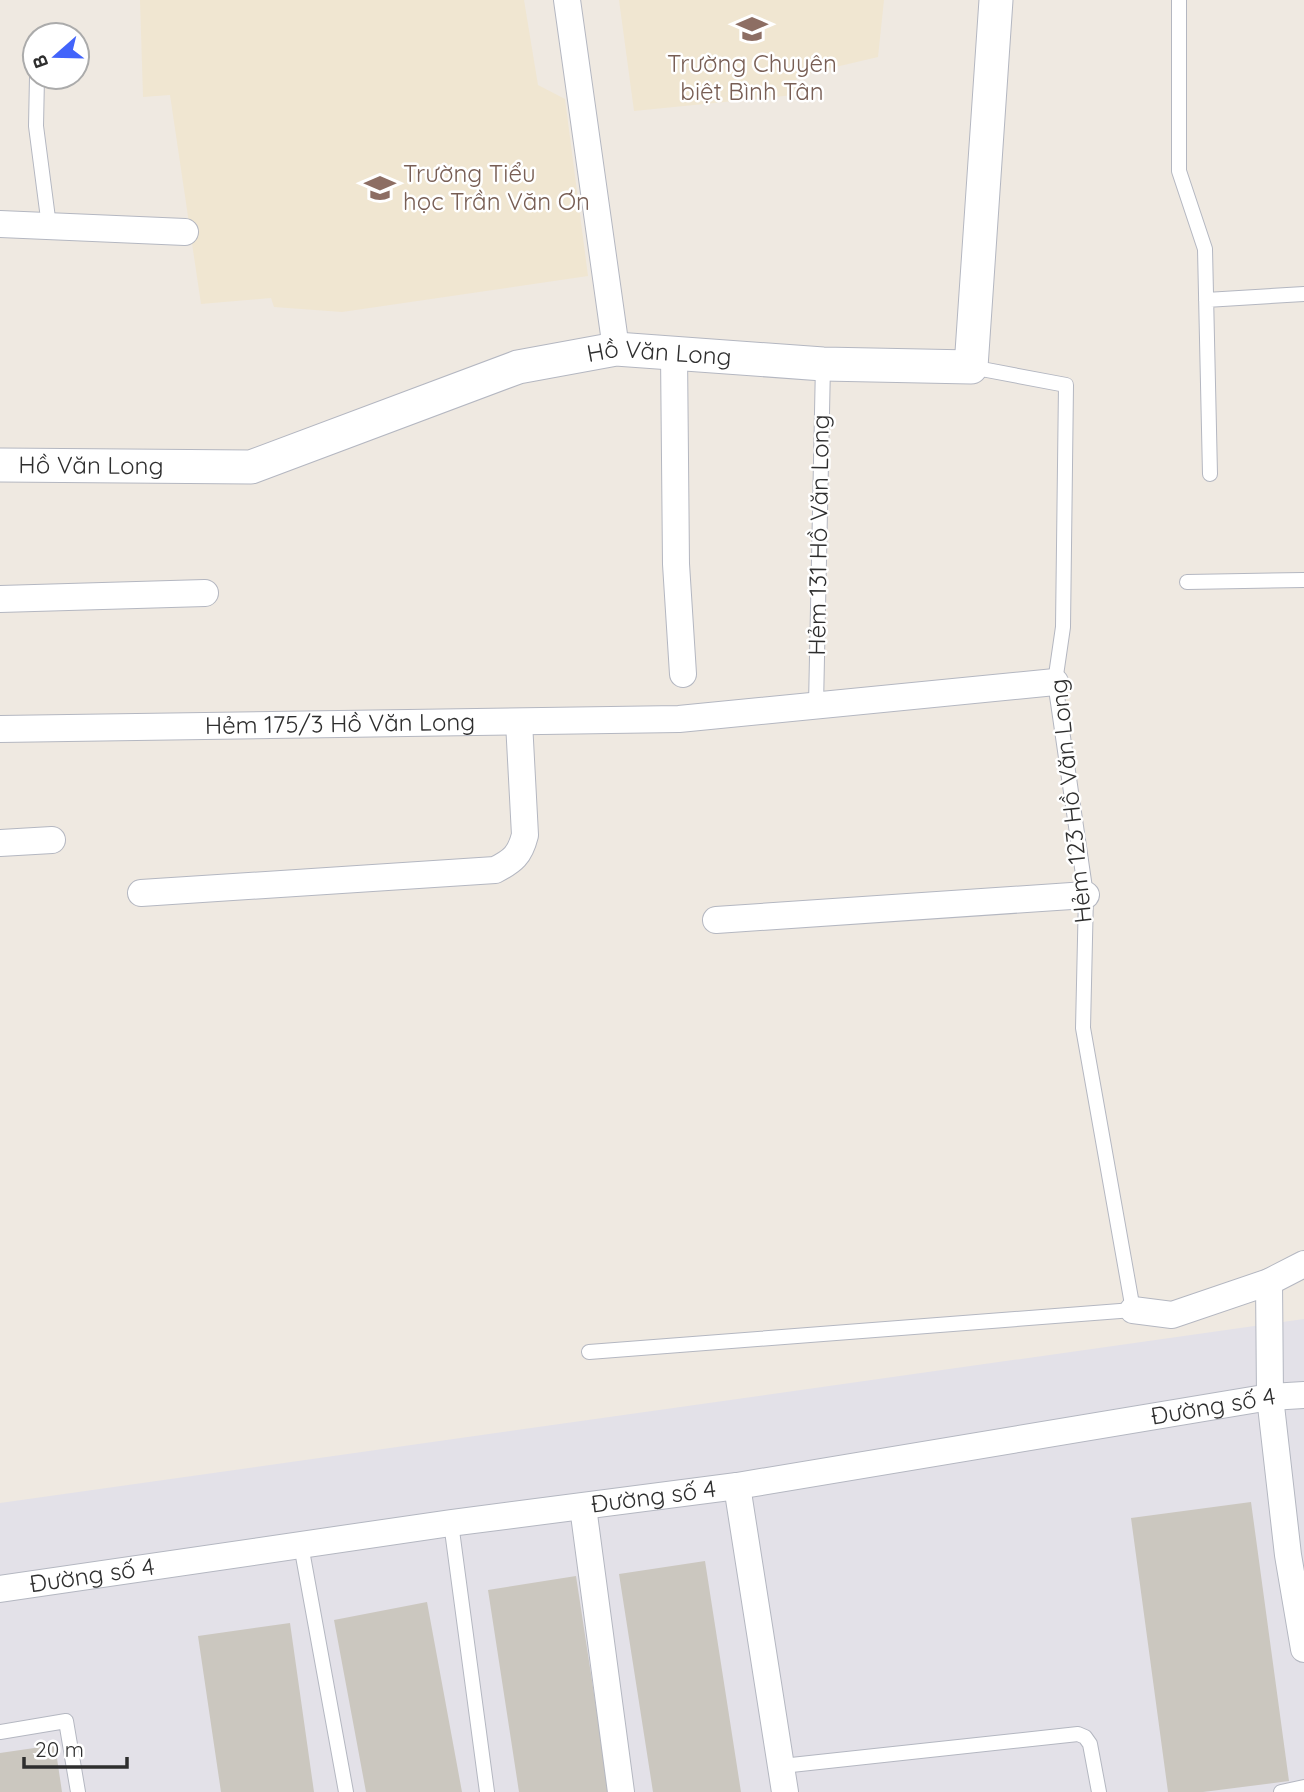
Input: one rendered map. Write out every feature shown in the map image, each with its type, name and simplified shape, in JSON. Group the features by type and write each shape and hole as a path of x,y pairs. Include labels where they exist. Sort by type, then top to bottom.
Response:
{"street":[{"path":"567,0 616,349"},
{"path":"971,367 996,0"},
{"path":"0,224 185,232"},
{"name":"Hồ Văn Long","path":"0,465 251,467 518,367 616,349 823,364 971,367"},
{"path":"674,353 676,564 682,674"},
{"path":"0,599 205,593"},
{"name":"Hẻm 175/3 Hồ Văn Long","path":"0,729 679,719 1055,682"},
{"path":"141,893 495,870 517,858 525,835 519,722"},
{"path":"0,843 52,840"},
{"path":"716,920 1086,895"},
{"path":"1133,1310 1172,1315 1269,1282 1304,1264"},
{"path":"1269,1282 1270,1397 1288,1555 1304,1649"},
{"name":"Đường số 4","path":"0,1588 451,1523 737,1486 1270,1397 1304,1395"},
{"path":"737,1486 785,1792"},
{"path":"583,1507 621,1792"}],"lane":[{"path":"1179,0 1179,171 1205,249 1210,474"},
{"path":"37,91 36,126 49,226"},
{"path":"1206,300 1304,293"},
{"name":"Hẻm 131 Hồ Văn Long","path":"816,706 823,364"},
{"name":"Hẻm 123 Hồ Văn Long","path":"971,367 1066,385 1063,627 1055,682 1086,895 1083,1028 1133,1310"},
{"path":"1188,583 1304,580"},
{"path":"589,1353 1133,1310"},
{"path":"451,1523 487,1792"},
{"path":"301,1545 346,1792"},
{"path":"0,1732 66,1721 78,1792"},
{"path":"782,1766 1078,1734 1085,1737 1090,1744 1099,1792"},
{"path":"1281,1792 1304,1787"}],"shaded area":[{"name":"Trường Tiểu học Trần Văn Ơn","path":"140,0 524,0 538,85 565,99 588,276 342,312 274,307 271,298 201,304 170,95 143,97"},
{"name":"Trường Chuyên biệt Bình Tân","path":"619,0 884,0 878,57 797,76 794,95 634,111"},
{"path":"1304,1319 1304,1792 0,1792 0,1503"}],"building":[{"path":"1251,1502 1289,1781 1203,1792 1168,1792 1131,1518"},
{"path":"705,1561 741,1792 653,1792 619,1574"},
{"path":"576,1576 609,1792 519,1792 488,1590"},
{"path":"427,1602 462,1792 366,1792 334,1620"},
{"path":"290,1623 314,1792 221,1792 198,1636"},
{"path":"55,1745 62,1792 0,1792 0,1753"}],"place":[{"name":"Trường Chuyên biệt Bình Tân","path":"752,29"},
{"name":"Trường Tiểu học Trần Văn Ơn","path":"380,188"}]}
